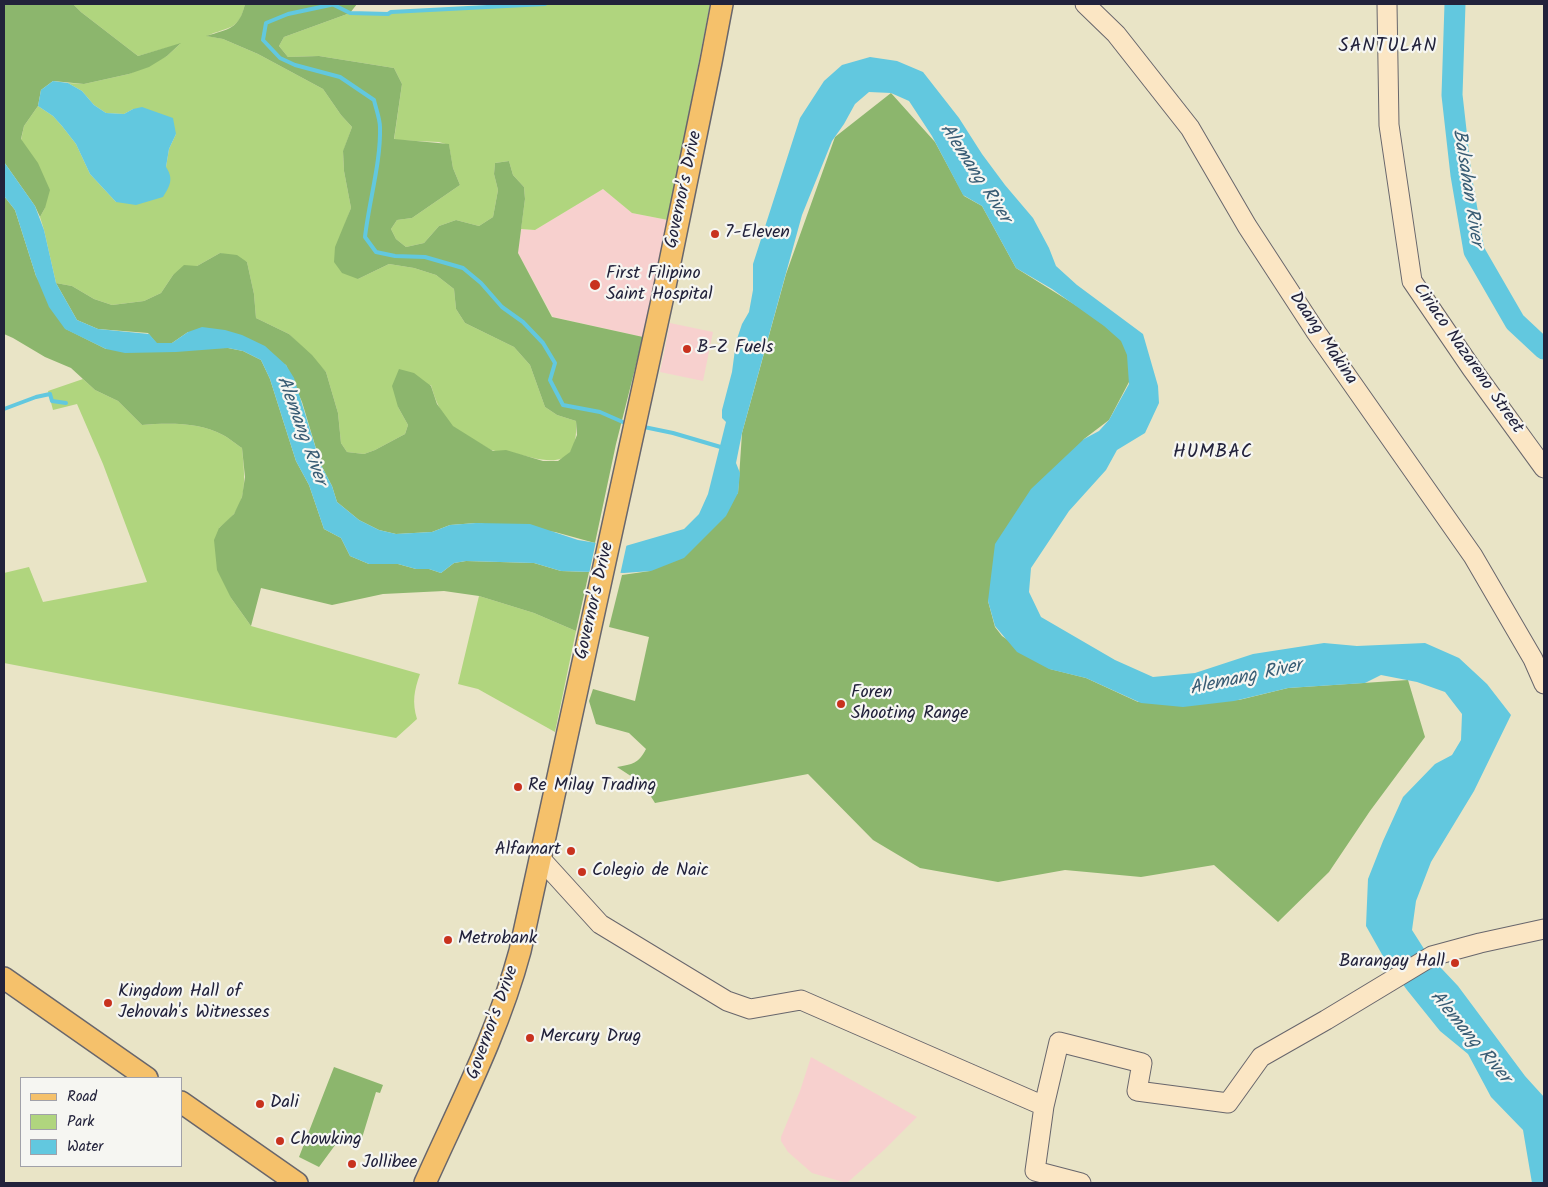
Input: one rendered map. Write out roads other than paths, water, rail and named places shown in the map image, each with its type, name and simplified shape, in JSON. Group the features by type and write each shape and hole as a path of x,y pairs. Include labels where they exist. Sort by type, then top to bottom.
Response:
{"main road":[{"name":"Governor's Drive","path":"425,1179 478,1070 507,994 522,943 673,247 722,4"},
{"path":"4,978 146,1077"},
{"path":"182,1103 297,1183"}],"street":[{"name":"Daang Makina","path":"1085,4 1116,34 1190,128 1248,226 1311,324 1473,556 1533,659 1544,684"},
{"name":"Ciriaco Nazareno Street","path":"1387,4 1389,125 1412,281 1472,370 1544,468"},
{"path":"540,858 600,924 727,1001 750,1009 801,1000 1044,1106"},
{"path":"1081,1183 1035,1171 1044,1106 1059,1042 1142,1063 1137,1091 1228,1103 1261,1057 1432,956 1544,929"}],"water":[{"name":"Alemang River","path":"870,57 897,61 923,72 959,118 1005,185 1033,218 1056,266 1077,285 1143,334 1158,386 1159,403 1145,433 1117,450 1106,470 1069,511 1031,568 1029,592 1041,617 1115,660 1153,677 1195,673 1253,654 1324,643 1357,646 1425,643 1459,658 1487,684 1511,715 1474,791 1431,862 1416,901 1412,930 1426,952 1458,986 1525,1076 1544,1097 1544,1183 1532,1183 1523,1130 1491,1097 1468,1054 1440,1031 1407,990 1384,958 1366,926 1368,879 1403,797 1435,764 1452,755 1461,740 1462,714 1445,692 1417,682 1381,675 1365,683 1288,688 1234,701 1183,707 1141,703 1086,678 1049,669 1017,652 995,626 988,601 995,544 1031,489 1084,439 1099,431 1109,420 1129,384 1127,355 1121,341 1104,326 1052,289 1016,268 982,206 963,195 932,136 909,101 891,93 869,92 855,104 832,141 802,215 742,433 736,463 740,473 738,493 726,516 684,558 651,571 624,573 561,571 534,563 466,561 454,563 441,573 398,564 369,564 350,556 341,538 324,529 309,485 296,461 270,379 261,360 243,351 228,348 125,353 106,349 65,329 49,307 36,276 15,210 4,196 4,162 35,206 44,230 56,283 77,320 98,329 149,334 157,343 172,343 188,332 202,327 225,330 242,335 265,346 286,365 294,378 321,465 332,486 337,502 359,520 379,530 396,534 432,532 450,525 476,523 530,524 578,540 622,547 684,529 699,514 708,494 726,422 722,418 722,410 732,372 736,342 742,324 749,312 753,290 753,264 800,118 824,81 842,65"},
{"path":"53,81 68,83 82,91 94,105 106,113 124,114 142,107 173,118 176,134 169,149 166,167 170,175 170,182 163,197 136,205 116,202 90,174 76,144 62,126 53,116 38,106 41,90"}],"waterway":[{"path":"335,4 288,14 266,23 263,40 280,58 295,65 340,77 374,100 379,117 380,140 365,237 376,252 395,256 425,257 463,268 481,283 502,307 523,322 543,343 555,363 550,380 563,405 600,412 625,423"},
{"path":"334,5 350,13 388,14 391,12 545,4"},
{"name":"Balsahan River","path":"1455,4 1452,95 1461,175 1474,251 1515,322 1544,349"},
{"path":"4,409 50,394 52,401 66,403"},
{"path":"644,427 673,433 724,448"}],"place":[{"name":"7-Eleven","path":"715,234"},
{"name":"First Filipino Saint Hospital","path":"595,285"},
{"name":"B-Z Fuels","path":"687,349"},
{"name":"Foren Shooting Range","path":"841,704"},
{"name":"Re Milay Trading","path":"518,787"},
{"name":"Alfamart","path":"571,851"},
{"name":"Colegio de Naic","path":"582,872"},
{"name":"Metrobank","path":"448,940"},
{"name":"Barangay Hall","path":"1455,963"},
{"name":"Kingdom Hall of Jehovah's Witnesses","path":"108,1003"},
{"name":"Mercury Drug","path":"530,1038"},
{"name":"Dali","path":"260,1104"},
{"name":"Chowking","path":"280,1141"},
{"name":"Jollibee","path":"352,1164"}],"district":[{"name":"SANTULAN","path":"1388,48"},
{"name":"HUMBAC","path":"1213,454"}]}
